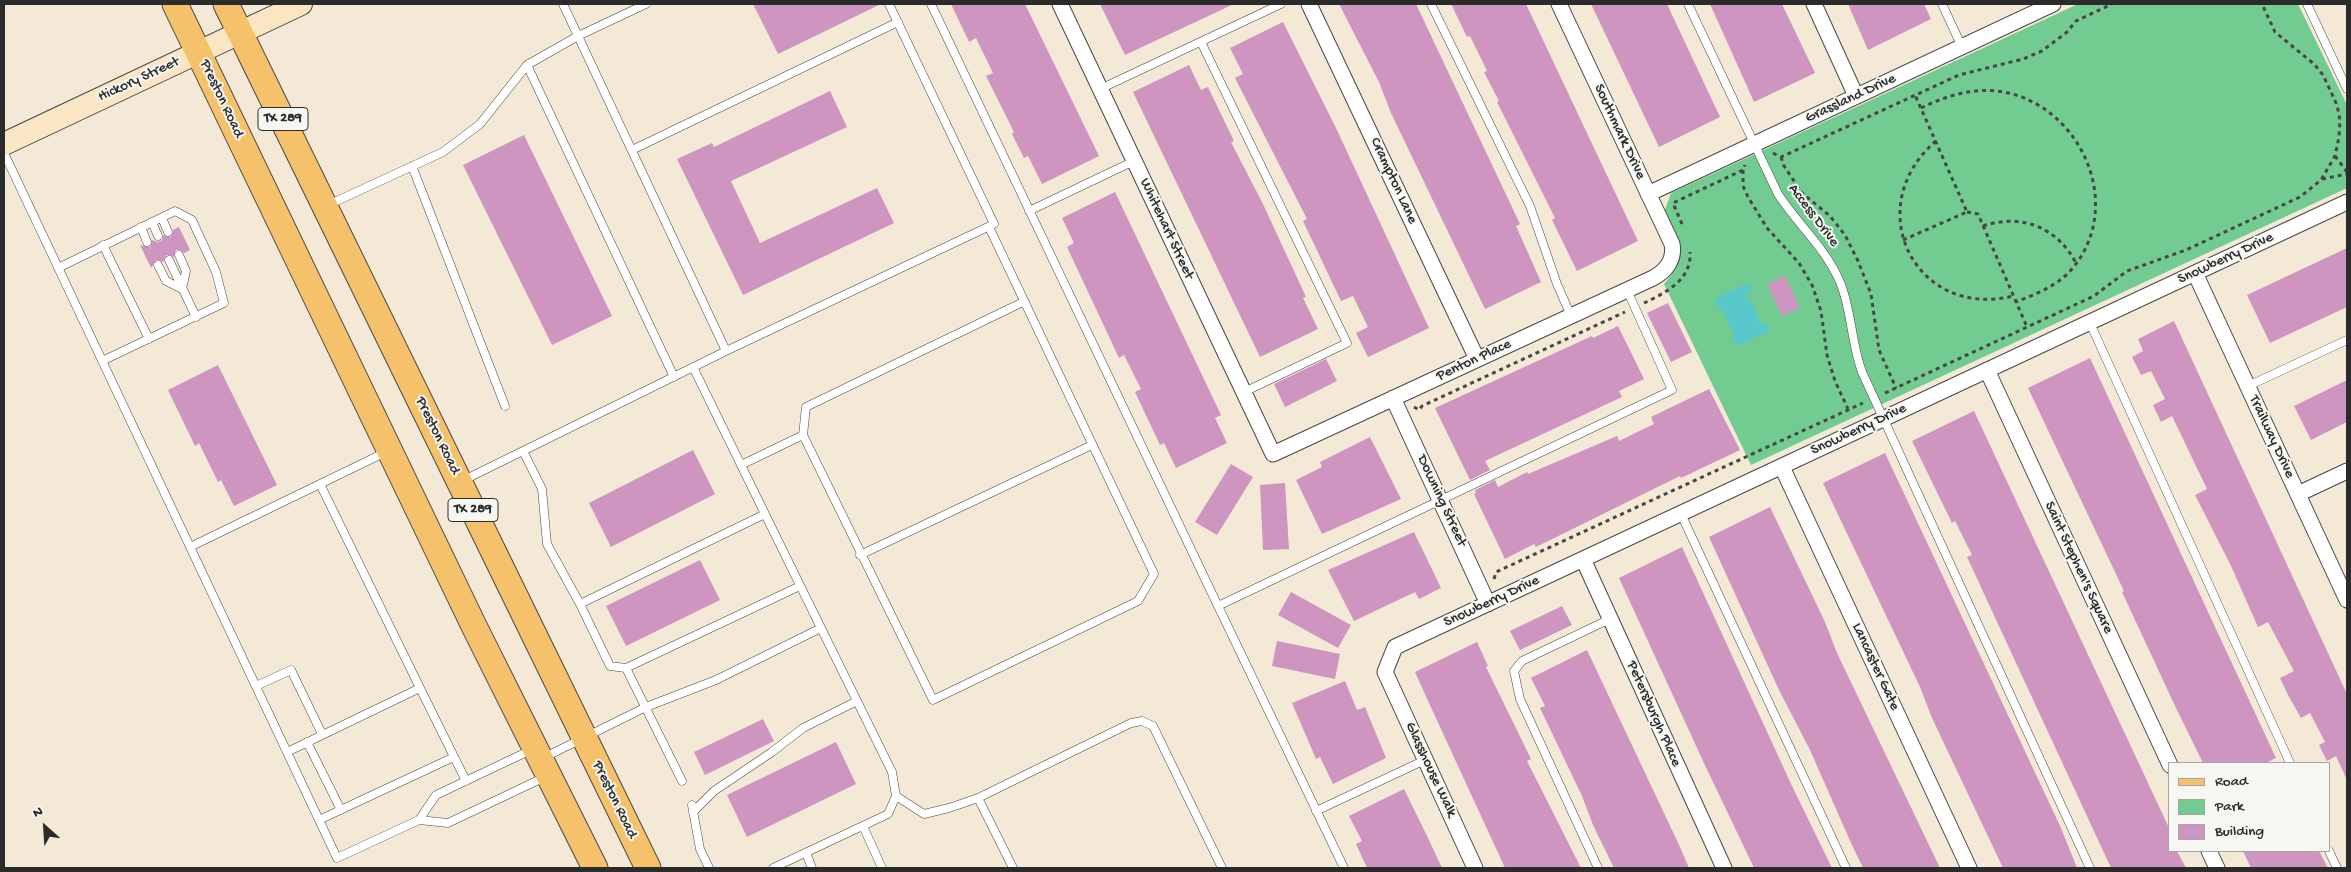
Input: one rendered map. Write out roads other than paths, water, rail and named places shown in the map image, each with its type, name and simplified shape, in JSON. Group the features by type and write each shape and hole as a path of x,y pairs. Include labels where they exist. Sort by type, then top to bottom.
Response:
{"main road":[{"name":"Preston Road","path":"175,4 473,624 595,868"},
{"name":"Preston Road","path":"226,4 648,868"}],"street":[{"name":"Hickory Street","path":"4,144 301,4"},
{"name":"Whitehart Street","path":"1060,4 1273,454"},
{"name":"Crampton Lane","path":"1309,4 1477,359"},
{"name":"Southmark Drive","path":"1559,4 1672,244 1673,251 1670,261"},
{"path":"1814,4 1856,96"},
{"name":"Grassland Drive","path":"1648,194 2054,4"},
{"name":"Snowberry Drive","path":"1385,672 1395,647 2347,202"},
{"name":"Penton Place","path":"1273,454 1658,275 1670,261"},
{"name":"Trailway Drive","path":"2195,273 2347,600"},
{"name":"Saint Stephen's Square","path":"1987,370 2168,762"},
{"name":"Downing Street","path":"1393,398 1488,604"},
{"name":"Lancaster Gate","path":"1782,467 1969,868"},
{"path":"2298,494 2347,471"},
{"name":"Petersburgh Place","path":"1584,559 1724,868"},
{"name":"Glasshouse Walk","path":"1385,672 1475,868"},
{"path":"2209,852 2217,868"}],"lane":[{"path":"563,4 726,351"},
{"path":"326,206 444,152 480,124 526,65 578,36 646,4"},
{"path":"460,482 692,367 994,224 889,4"},
{"path":"931,4 1344,868"},
{"path":"1100,89 1282,4"},
{"path":"1431,4 1530,206 1557,284 1571,316"},
{"name":"Access Drive","path":"1688,4 1778,194 1788,209 1821,247 1839,280 1848,308 1854,348 1874,398 2090,868"},
{"path":"1942,4 1962,47"},
{"path":"2307,4 2347,89"},
{"path":"632,150 898,22"},
{"path":"1200,42 1347,343 1244,392"},
{"path":"526,65 674,377"},
{"path":"4,154 337,858 419,820 448,823 542,761 583,738 646,707 716,680 822,628"},
{"path":"1030,211 1134,161"},
{"path":"412,166 505,406"},
{"path":"58,268 175,211 192,220 216,272 224,303 102,361"},
{"path":"162,218 168,232"},
{"path":"152,222 158,236"},
{"path":"989,226 1023,302 1154,574 1138,600 932,700 803,435 806,407 1023,302"},
{"path":"141,227 147,242"},
{"path":"103,245 149,339"},
{"path":"179,255 186,272 182,288"},
{"path":"169,260 196,317"},
{"path":"158,264 166,281 182,288"},
{"path":"1218,606 1672,390 1627,290"},
{"path":"2090,322 2290,762"},
{"path":"2248,386 2347,340"},
{"path":"692,367 892,772 896,796 888,814 774,868"},
{"path":"741,465 803,435"},
{"path":"860,555 1092,445"},
{"path":"190,547 390,450"},
{"path":"523,451 542,489 547,544 580,604 610,666 626,668 800,586"},
{"path":"320,484 466,781"},
{"path":"580,604 766,514"},
{"path":"1681,514 1846,868"},
{"path":"1598,868 1520,699 1514,671 1522,662 1610,619"},
{"path":"626,668 682,781"},
{"path":"256,686 291,670 322,734"},
{"path":"287,752 420,688"},
{"path":"709,868 700,849 693,808 803,728 857,701"},
{"path":"896,796 924,814 950,808 978,798 1131,723 1142,721 1153,726 1222,868"},
{"path":"307,742 340,810"},
{"path":"319,820 454,757"},
{"path":"1316,811 1425,760"},
{"path":"419,820 436,795 466,781 542,761"},
{"path":"978,798 1013,868"},
{"path":"863,826 882,868"},
{"path":"2329,852 2337,868"},
{"path":"806,853 812,868"}],"water":[{"path":"1748,283 1752,291 1745,295 1748,302 1751,301 1759,318 1757,319 1760,325 1766,323 1770,331 1737,346 1733,338 1735,337 1721,307 1718,308 1714,299"}]}
